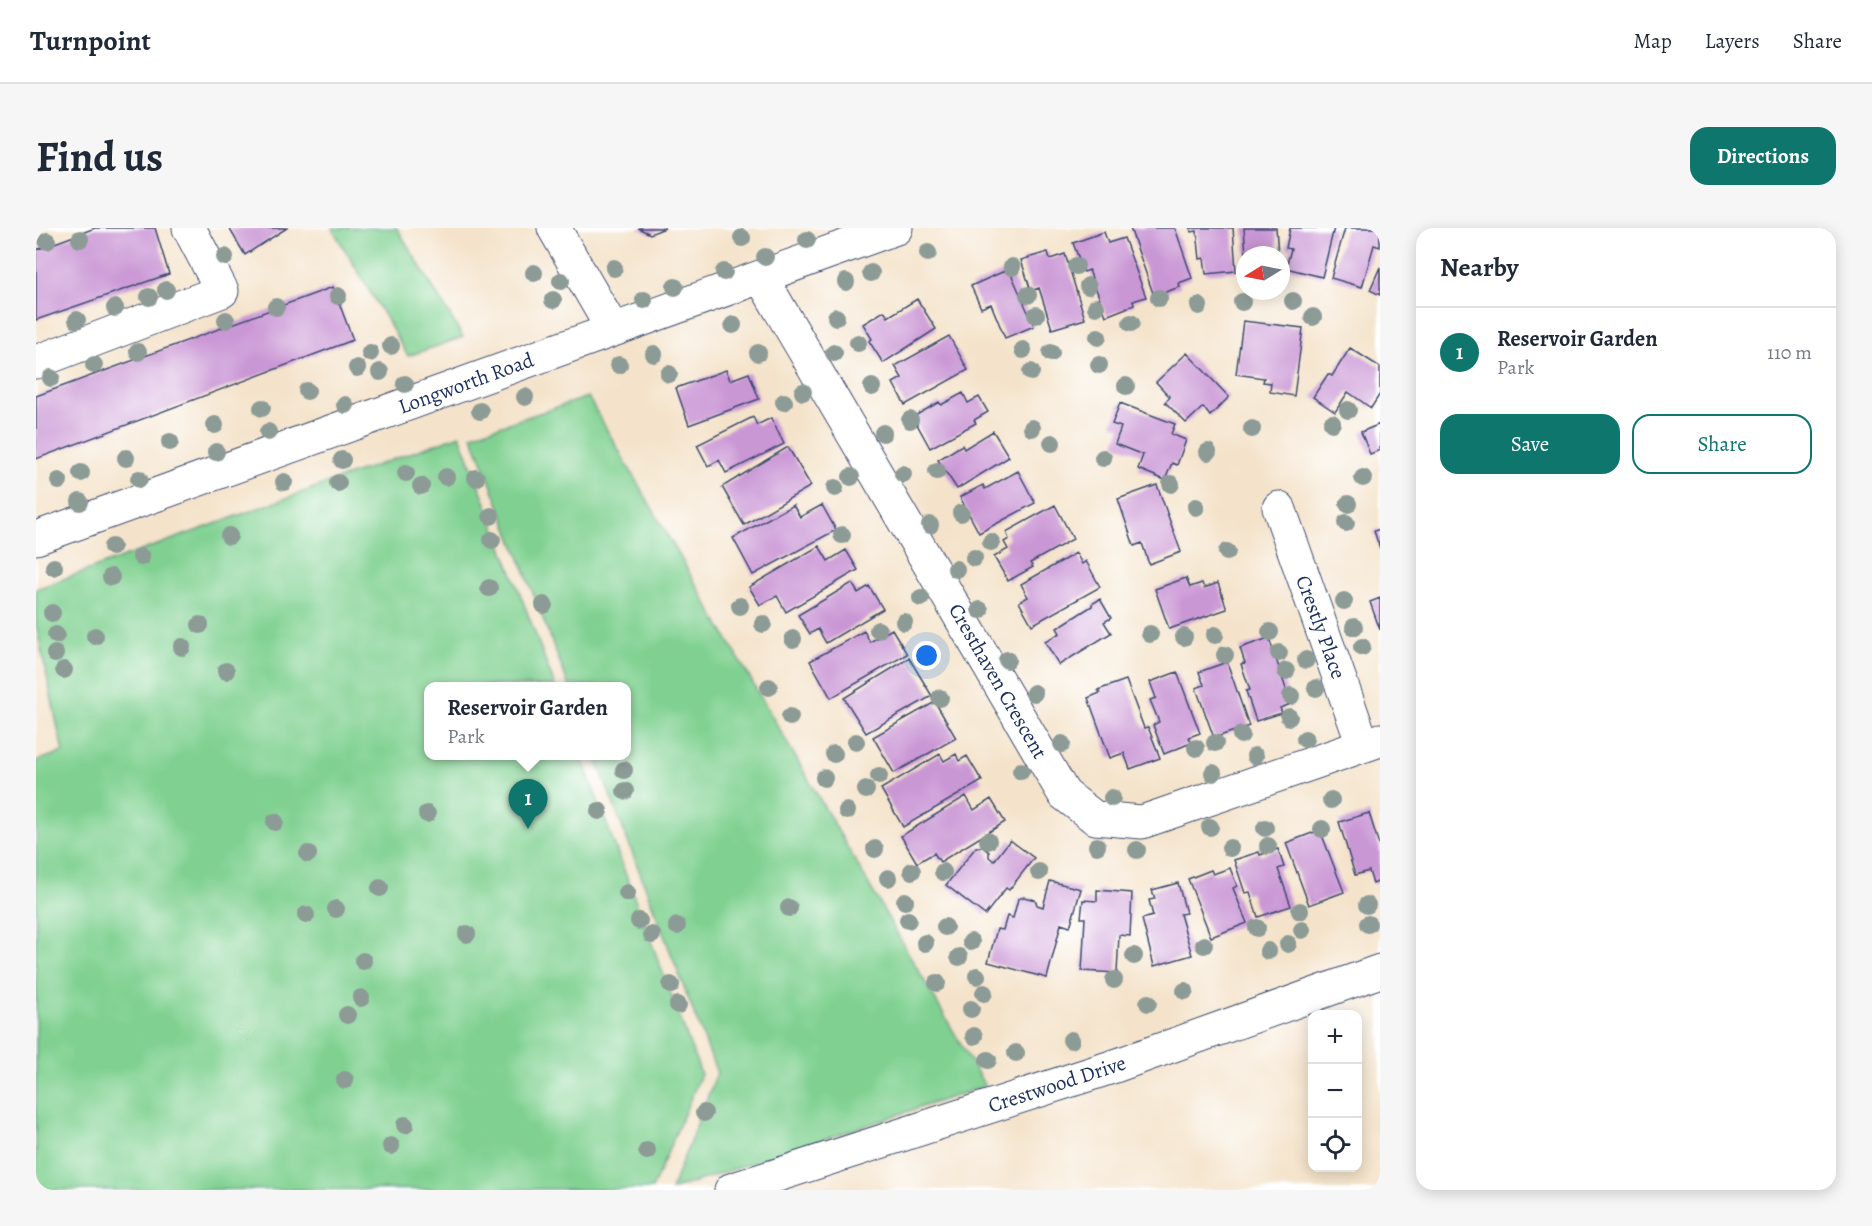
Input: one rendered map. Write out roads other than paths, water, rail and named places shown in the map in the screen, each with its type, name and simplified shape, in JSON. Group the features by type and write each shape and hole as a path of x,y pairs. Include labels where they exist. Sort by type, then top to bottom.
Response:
{"street":[{"path":"36,362 222,291 189,228"},
{"path":"554,228 613,330"},
{"name":"Longworth Road","path":"36,538 896,228"},
{"name":"Cresthaven Crescent","path":"760,277 1064,794 1095,818 1142,822 1372,743"},
{"name":"Crestly Place","path":"1279,508 1372,743"},
{"name":"Crestwood Drive","path":"731,1190 1115,1066 1380,971"}],"place":[{"name":"Reservoir Garden","path":"528,829"}]}
